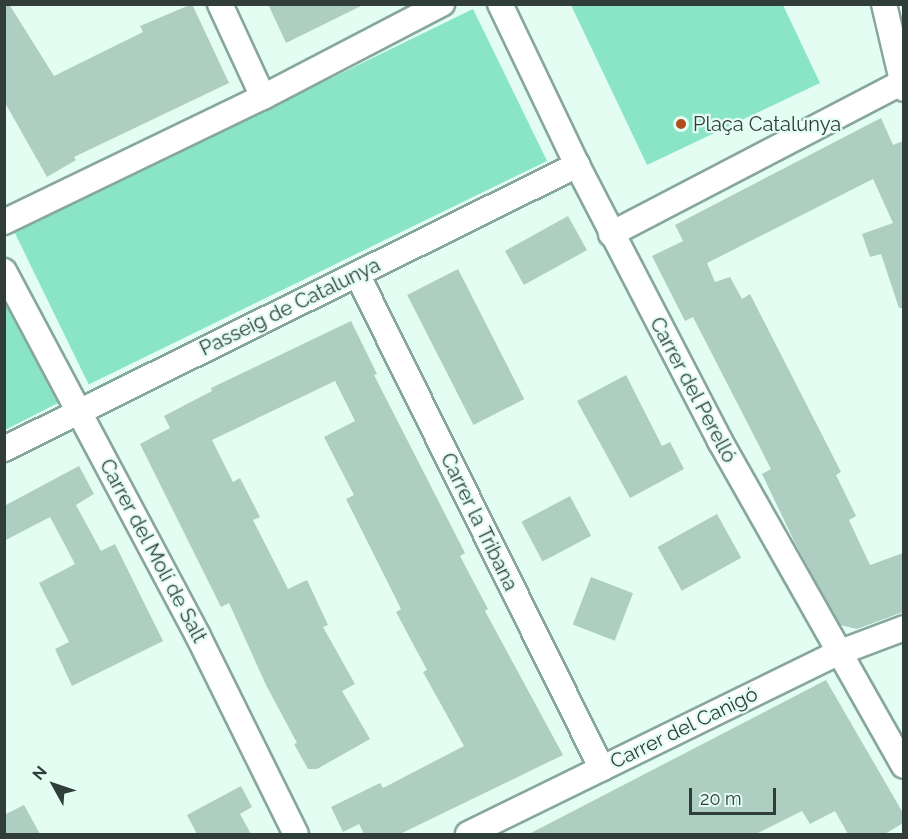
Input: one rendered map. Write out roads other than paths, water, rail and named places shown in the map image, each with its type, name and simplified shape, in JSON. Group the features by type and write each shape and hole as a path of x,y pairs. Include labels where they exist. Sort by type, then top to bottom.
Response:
{"street":[{"path":"220,4 263,97"},
{"path":"4,222 263,97 442,4"},
{"name":"Carrer del Perelló","path":"500,4 577,165 720,441 903,766"},
{"path":"612,234 902,86 884,4"},
{"name":"Passeig de Catalunya","path":"4,449 577,165"},
{"name":"Carrer del Molí de Salt","path":"4,271 198,636 296,834"},
{"name":"Carrer la Tribana","path":"357,274 602,769"},
{"name":"Carrer del Canigó","path":"468,834 838,653 903,628"}],"place":[{"name":"Plaça Catalunya","path":"681,124"}]}
